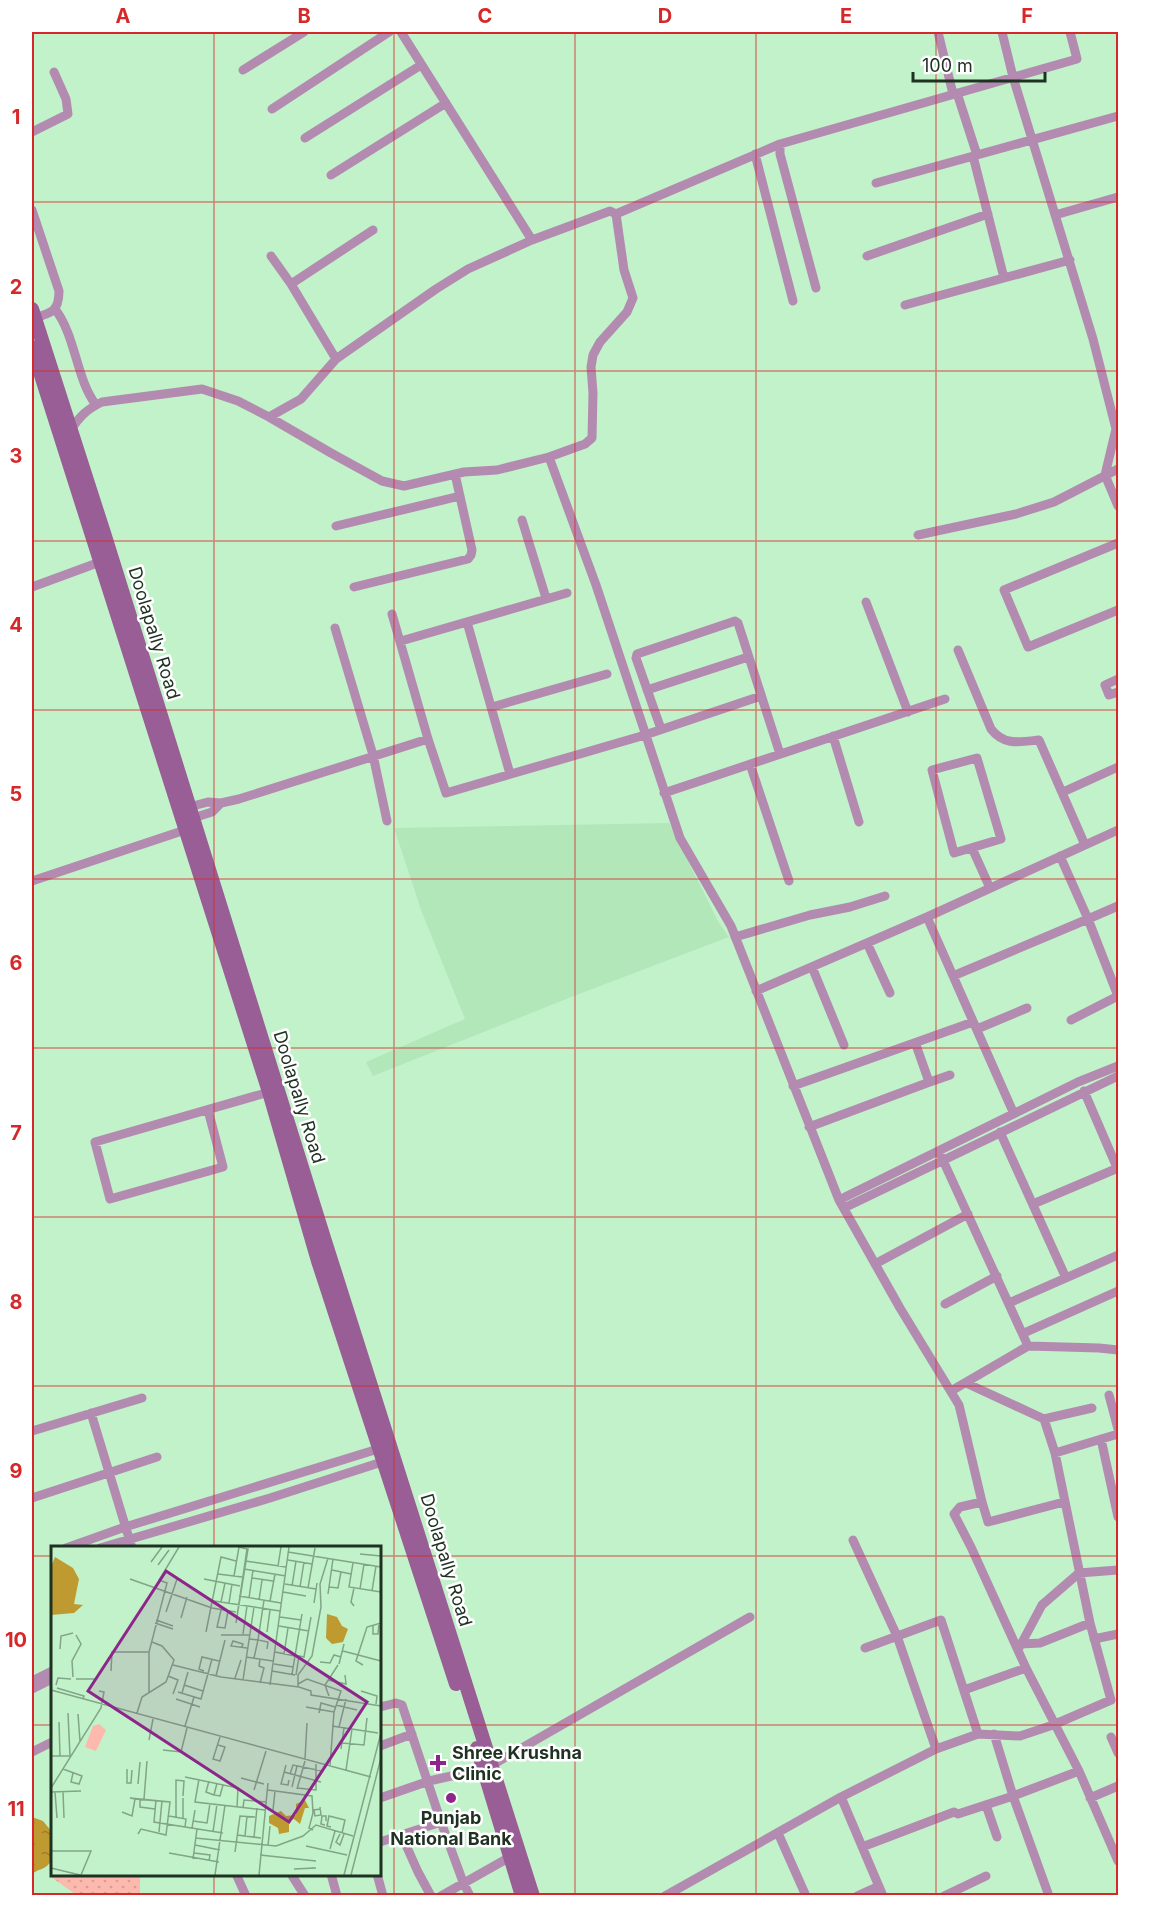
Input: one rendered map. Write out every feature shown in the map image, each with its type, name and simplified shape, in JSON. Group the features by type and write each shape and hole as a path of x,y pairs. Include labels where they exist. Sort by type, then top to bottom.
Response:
{"main road":[{"name":"Doolapally Road","path":"33,314 37,353 70,431 104,532 114,587 185,830 269,1092 318,1261 358,1362 380,1455 533,1896"},
{"path":"37,353 100,562 114,587"},
{"name":"Doolapally Road","path":"114,587 191,812 358,1362 472,1708 522,1896"}],"street":[{"path":"243,70 304,32"},
{"path":"272,109 389,32"},
{"path":"401,32 532,240"},
{"path":"938,32 975,155 1004,278"},
{"path":"1002,32 1012,77 1070,260 1116,429 1105,475 1119,506"},
{"path":"269,417 301,399 336,359 468,269 532,240 610,211 616,213 780,144 1077,59 1070,32"},
{"path":"305,138 422,65"},
{"path":"32,132 68,114 66,99 54,72"},
{"path":"331,175 446,103"},
{"path":"876,183 1119,116"},
{"path":"780,144 780,154 816,288"},
{"path":"755,154 793,301"},
{"path":"1055,215 1117,198 1119,210"},
{"path":"32,210 59,291 59,302 55,309 48,314 33,314"},
{"path":"70,431 80,416 90,407 102,402 202,389 238,401 382,481 404,486 455,474 497,470 549,457 585,444 592,438 591,367 593,355 600,342 627,312 633,298 624,270 616,213"},
{"path":"867,256 988,214"},
{"path":"291,284 373,230"},
{"path":"271,256 291,284 336,359"},
{"path":"905,305 1070,260"},
{"path":"55,309 70,339 87,390 96,405"},
{"path":"549,457 596,585 680,838 731,926 809,1127 842,1204 900,1308 959,1405 988,1522 1064,1502"},
{"path":"918,536 1016,514 1054,502 1119,469"},
{"path":"354,587 468,559 472,550 455,474"},
{"path":"336,526 460,496"},
{"path":"522,520 546,598"},
{"path":"1119,543 1004,590 1028,647 1119,610"},
{"path":"32,587 100,562"},
{"path":"401,641 567,593"},
{"path":"866,602 908,712"},
{"path":"392,614 446,793 645,735 761,696"},
{"path":"661,729 636,658 637,654 735,621 738,622 780,754"},
{"path":"467,622 510,774"},
{"path":"335,628 373,755 387,820"},
{"path":"958,651 995,735 1006,742 1039,740 1085,845"},
{"path":"647,690 748,657"},
{"path":"492,707 608,674"},
{"path":"1119,679 1105,685 1109,695 1119,692"},
{"path":"664,793 945,699"},
{"path":"833,736 860,822"},
{"path":"191,812 208,802 221,803 428,739"},
{"path":"977,758 1001,839 972,848 954,853 932,770 977,758"},
{"path":"750,764 789,880"},
{"path":"1063,792 1119,767"},
{"path":"32,881 185,830"},
{"path":"756,991 1119,830"},
{"path":"972,848 990,888"},
{"path":"1060,855 1116,983 1118,996 1071,1020"},
{"path":"735,937 885,896"},
{"path":"953,976 1119,906"},
{"path":"927,917 1014,1114"},
{"path":"867,943 890,993"},
{"path":"812,967 844,1045"},
{"path":"793,1086 917,1042 1027,1008"},
{"path":"917,1042 915,1046 928,1079 927,1083"},
{"path":"842,1204 939,1151 1078,1082 1119,1066"},
{"path":"809,1127 950,1075"},
{"path":"842,1204 943,1160 1119,1076"},
{"path":"1033,1204 1118,1169 1116,1158 1084,1091"},
{"path":"208,1110 223,1167 110,1199 95,1142 269,1092"},
{"path":"1000,1132 1066,1278"},
{"path":"939,1151 1028,1346"},
{"path":"875,1264 968,1214"},
{"path":"1009,1303 1119,1255"},
{"path":"945,1304 996,1276"},
{"path":"1024,1333 1119,1291"},
{"path":"951,1391 1028,1346 1119,1350"},
{"path":"966,1383 1044,1419 1092,1408"},
{"path":"1109,1395 1119,1429"},
{"path":"32,1431 142,1398"},
{"path":"91,1413 131,1543"},
{"path":"665,1896 841,1797 936,1749 978,1734 1020,1736 1053,1725 1110,1700 1090,1623 1055,1453 1044,1419"},
{"path":"1055,1453 1119,1434"},
{"path":"1101,1439 1118,1517"},
{"path":"72,1546 125,1527 291,1476 380,1455"},
{"path":"112,1546 131,1543 191,1521 296,1490 380,1455"},
{"path":"32,1498 157,1456"},
{"path":"291,1476 296,1490"},
{"path":"982,1502 960,1508 954,1514 1019,1647 1026,1668 1053,1725 1079,1771 1119,1861"},
{"path":"187,1508 191,1521"},
{"path":"853,1540 897,1636 936,1749"},
{"path":"1019,1647 1042,1605 1079,1573 1119,1570"},
{"path":"381,1798 429,1781 488,1767 750,1617"},
{"path":"865,1648 941,1620 978,1734"},
{"path":"1019,1647 1040,1643 1090,1623"},
{"path":"1094,1639 1119,1634"},
{"path":"964,1690 1026,1668"},
{"path":"32,1685 51,1672"},
{"path":"32,1685 51,1679"},
{"path":"381,1707 396,1703 402,1705 441,1822 470,1896"},
{"path":"381,1746 412,1734"},
{"path":"994,1734 1013,1796 1049,1896"},
{"path":"1111,1737 1119,1753"},
{"path":"32,1752 51,1742"},
{"path":"862,1847 954,1812 958,1814 986,1805 1079,1771"},
{"path":"1090,1798 1119,1786"},
{"path":"841,1797 883,1896"},
{"path":"986,1805 996,1837"},
{"path":"381,1842 441,1822"},
{"path":"778,1833 806,1896"},
{"path":"401,1834 431,1896"},
{"path":"441,1896 510,1857"},
{"path":"236,1876 246,1896"},
{"path":"292,1876 305,1896"},
{"path":"331,1876 337,1896"},
{"path":"377,1876 383,1896"},
{"path":"947,1895 986,1876"},
{"path":"857,1896 879,1886"}],"shaded area":[{"path":"669,823 719,923 729,937 373,1076 366,1062 465,1019 421,910 394,828"},
{"path":"50,1876 140,1876 140,1895 75,1895"}],"water":[{"path":"32,1817 43,1821 51,1831 51,1861 32,1875"}],"place":[{"name":"Shree Krushna Clinic","path":"438,1763"},
{"name":"Punjab National Bank","path":"451,1798"}]}
